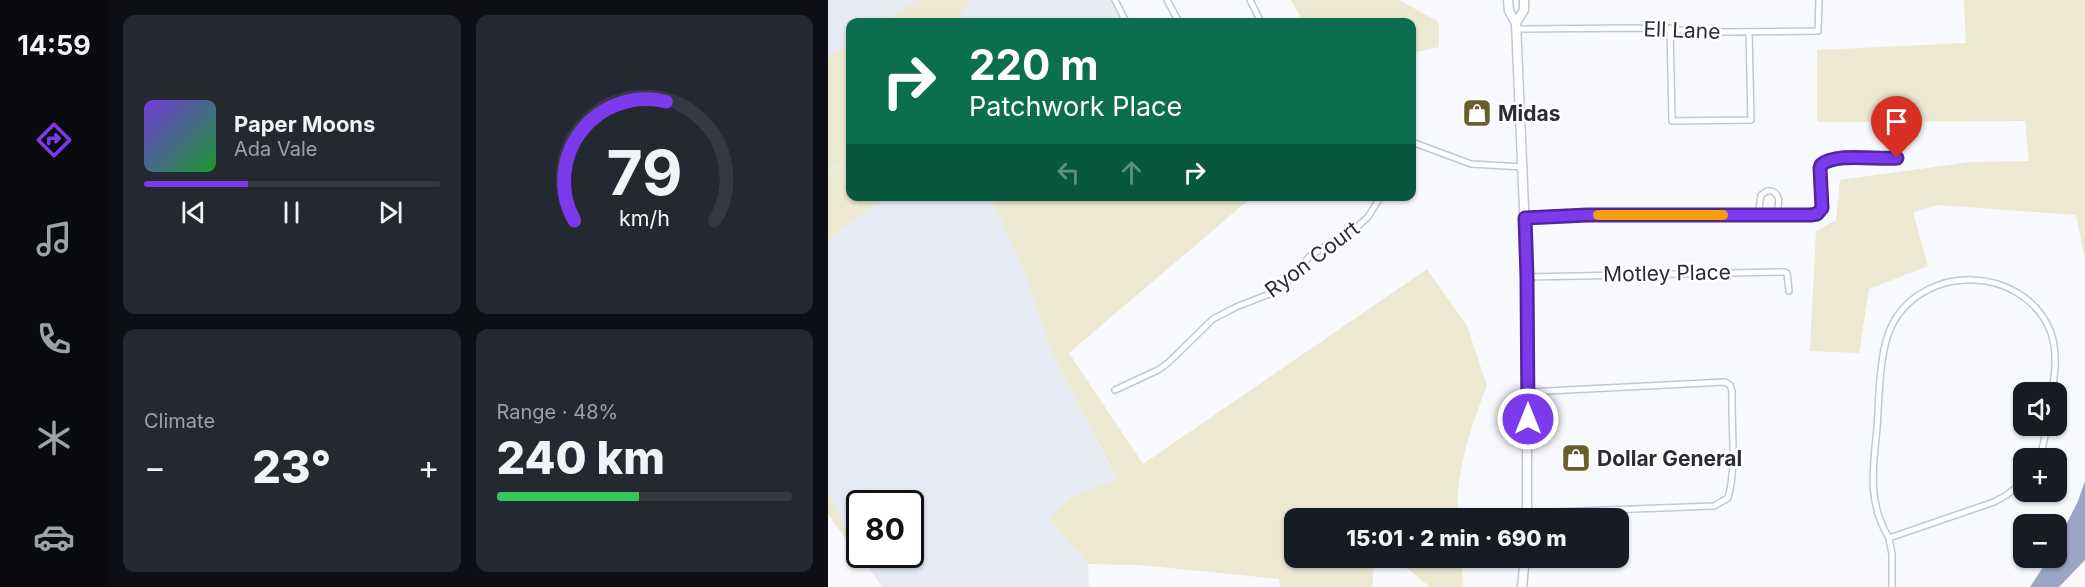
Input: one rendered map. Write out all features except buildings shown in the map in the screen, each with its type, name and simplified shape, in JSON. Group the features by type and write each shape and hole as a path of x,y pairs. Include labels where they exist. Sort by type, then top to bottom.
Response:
{"highway":[{"path":"1508,0 1509,11 1516,26 1524,167 1527,277 1527,508"},
{"path":"1516,26 1524,10 1524,0"},
{"path":"1522,587 1525,568"}],"street":[{"path":"1115,0 1124,18"},
{"path":"1167,0 1176,18"},
{"path":"1250,0 1259,18"},
{"name":"Ell Lane","path":"1516,26 1670,28 1749,32 1818,31 1819,0"},
{"path":"1670,28 1672,121 1751,120 1749,32"},
{"path":"1416,143 1471,164 1524,167"},
{"path":"1525,218 1587,215 1804,216 1817,214 1822,208 1820,168 1826,160 1897,158"},
{"path":"1758,215 1761,195 1772,191 1778,195 1779,199 1777,215"},
{"name":"Ryon Court","path":"1115,390 1168,363 1213,319 1272,293 1288,281 1310,256 1358,226 1368,217 1378,201"},
{"name":"Motley Place","path":"1527,277 1784,272 1787,273 1789,279 1789,291"},
{"path":"1892,587 1894,572 1889,538 1881,526 1875,507 1872,482 1885,345 1893,322 1909,302 1928,290 1956,280 1988,281 2011,289 2031,303 2045,321 2050,332 2055,355 2053,382"},
{"path":"1528,392 1725,382 1730,385 1732,391 1732,448 1731,484 1728,498 1714,506 1629,511"},
{"path":"1889,538 1994,502 2013,490"}],"shaded area":[{"path":"828,0 1110,0 1120,18 846,18 846,161 828,174"},
{"path":"919,0 966,0 969,6 960,11 964,18 888,18"},
{"path":"1291,0 1399,0 1439,22 1439,47 1416,52 1416,18 1301,18"},
{"path":"1964,0 2085,0 2085,260 2076,215 1939,205 1913,212 1928,266 1869,289 1859,353 1810,351 1816,231 1836,220 1840,180 1970,162 2029,161 2025,121 1817,122 1817,50 1966,43"},
{"path":"846,45 846,161 828,170 828,57"},
{"path":"846,161 846,201 882,201 838,231 828,241 828,174"},
{"path":"882,201 992,201 1022,265 1053,355 1117,480 1072,497 1049,518 1088,564 1089,587 882,587 869,568 924,568 924,490 846,490 846,529 828,494 828,241 838,231"},
{"path":"992,201 1247,201 1069,353 1143,464 1427,269 1467,326 1487,386 1465,451 1461,468 1458,508 1284,508 1284,568 1374,568 1372,587 1280,587 1279,579 1140,565 1088,564 1049,518 1072,497 1117,479 1053,355 1022,265"},
{"path":"828,494 846,529 846,539 828,514"},
{"path":"1406,568 1462,568 1463,587 1430,587"}],"water":[{"path":"2085,481 2085,560 2059,587 2030,587 2042,568 2067,568 2067,523"}],"slow traffic":[{"path":"1598,215 1723,215"}],"place":[{"name":"Midas","path":"1477,113"},
{"name":"Dollar General","path":"1576,458"}],"route":[{"path":"1528,419 1525,218 1587,215 1811,215 1817,214 1822,208 1820,168 1826,160 1897,158"}]}
